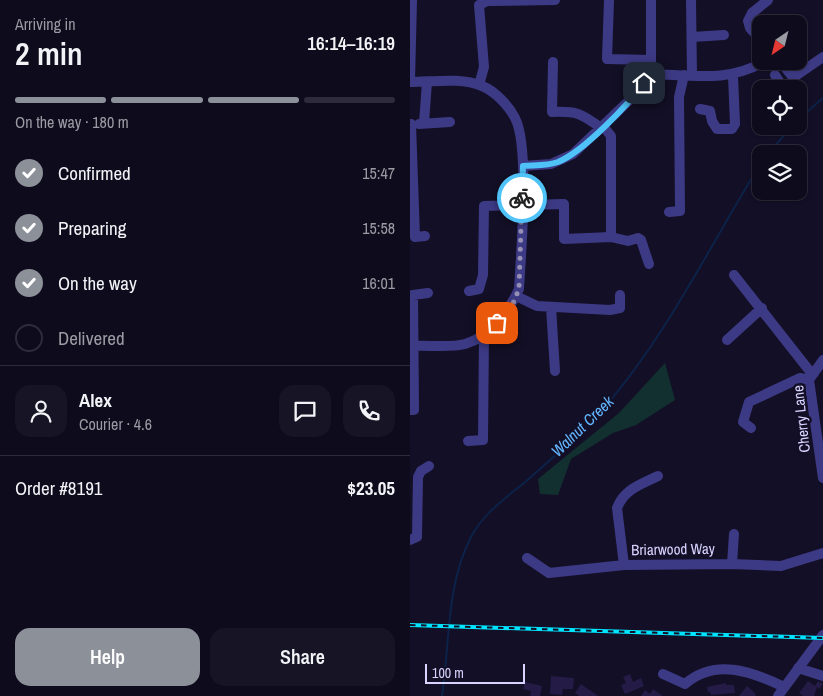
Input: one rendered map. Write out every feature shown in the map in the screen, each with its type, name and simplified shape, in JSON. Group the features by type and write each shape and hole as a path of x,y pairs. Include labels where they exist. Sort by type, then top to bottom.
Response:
{"street":[{"path":"412,0 410,82 466,81 479,85 504,102 515,118 519,129 523,166 520,274 516,296 511,308 484,333 465,344 414,346"},
{"path":"479,85 484,67 479,5 488,1 555,0"},
{"path":"610,0 607,59 651,60"},
{"path":"523,166 551,164 573,154 627,104 651,74 650,0"},
{"path":"668,212 680,211 679,104 688,75 692,36 691,0"},
{"path":"752,30 748,21 752,13 768,0"},
{"path":"692,36 724,35"},
{"path":"794,80 797,75 823,58"},
{"path":"553,62 552,112 575,112 584,115 602,127 611,136 611,237"},
{"path":"651,74 733,76 752,69"},
{"path":"788,70 791,74 797,75"},
{"path":"775,75 778,80"},
{"path":"700,109 710,111 712,121 717,128 732,129 734,124 733,76"},
{"path":"424,123 427,82"},
{"path":"425,236 416,236 410,124 450,122"},
{"path":"468,292 479,289 483,275 484,206 564,204 564,239 611,237 628,241 638,238 641,240 649,264"},
{"path":"734,275 762,308 810,377 800,378 749,402 742,417 743,422 751,428"},
{"path":"410,410 414,410 413,295 428,293"},
{"path":"516,296 537,306 610,310 620,308 620,296"},
{"path":"551,307 555,371"},
{"path":"727,340 762,308"},
{"path":"468,441 483,440 484,333"},
{"name":"Cherry Lane","path":"823,360 810,377 823,478"},
{"path":"410,540 417,537 418,477 421,471 429,466"},
{"path":"624,565 617,508 620,500 631,489 658,476"},
{"path":"732,564 734,534"},
{"name":"Briarwood Way","path":"527,558 548,573 624,565 732,564 781,566 823,553"},
{"path":"778,696 823,635"},
{"path":"798,668 823,676"},
{"path":"663,674 685,684 696,674 713,669 755,673 784,687"}],"green space":[{"path":"665,363 675,400 636,425 613,433 571,459 558,495 540,494 538,479 619,413"}],"building":[{"path":"630,674 633,682 641,678 644,686 625,694 621,685 626,683 623,677"},
{"path":"551,676 574,678 573,689 563,689 562,695 550,694"},
{"path":"808,681 815,686 818,681 823,684 819,689 817,687 814,696 803,696 799,693"},
{"path":"525,682 542,686 540,696 530,696 531,691 523,689"},
{"path":"726,683 726,685 734,685 735,693 711,695 708,692 707,687"},
{"path":"581,684 598,696 579,696 575,693"},
{"path":"747,686 754,692 756,696 739,696"},
{"path":"653,689 663,696 641,696 645,690 650,694"}],"waterway":[{"name":"Walnut Creek","path":"807,112 823,98"},
{"name":"Walnut Creek","path":"776,145 784,135"},
{"name":"Walnut Creek","path":"442,696 453,594 463,555 471,537 495,507 585,428 627,380 668,320 752,178"}],"railway":[{"path":"410,625 823,638"}],"way so far":[{"path":"497,323 511,308 519,289 522,198"}],"route":[{"path":"522,198 523,166 551,164 573,154 627,104 644,83"}]}
